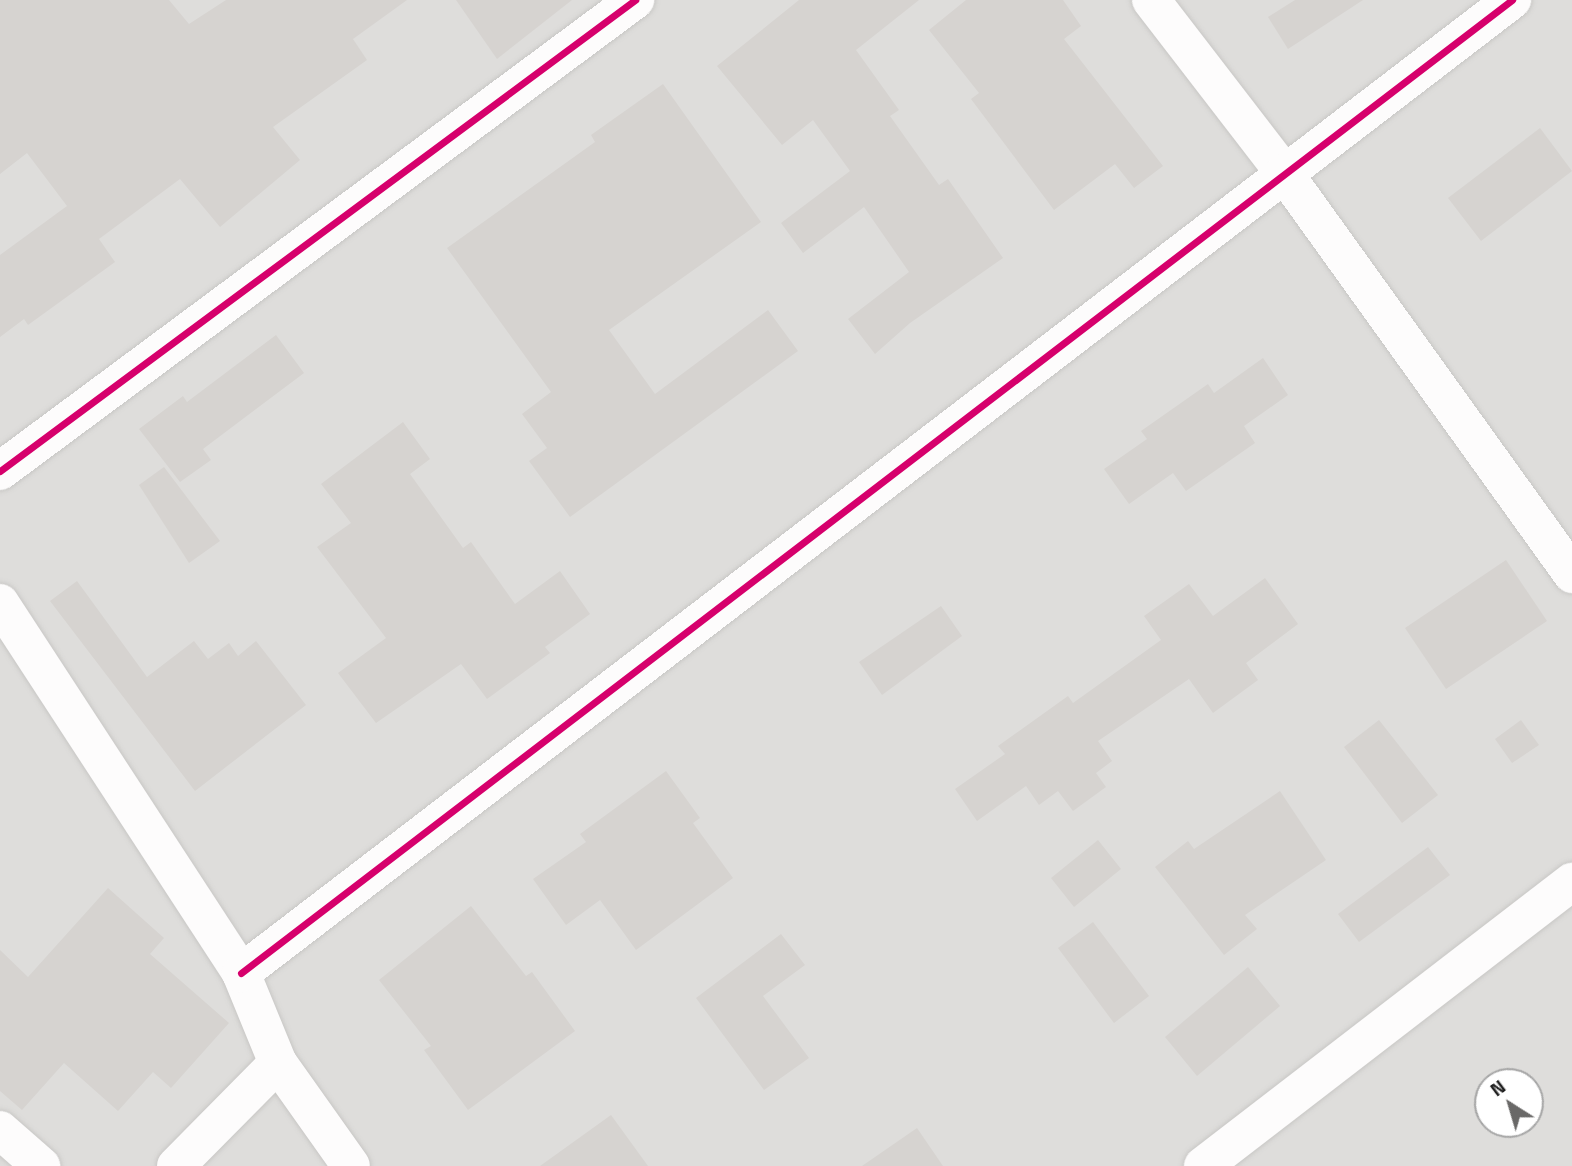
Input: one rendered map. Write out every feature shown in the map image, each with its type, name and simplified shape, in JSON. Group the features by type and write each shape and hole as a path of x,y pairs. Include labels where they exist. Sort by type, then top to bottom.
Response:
{"street":[{"path":"0,471 635,0"},
{"path":"1151,0 1284,173 1572,575"},
{"path":"241,973 1512,0"},
{"path":"0,603 241,973 278,1063 351,1166"},
{"path":"1203,1166 1572,882"},
{"path":"176,1166 278,1063"},
{"path":"0,1130 41,1166"}],"shaded area":[{"path":"0,0 1572,0 1572,1166 0,1166"}],"building":[{"path":"0,0 169,0 189,24 226,0 407,0 353,39 367,60 273,127 300,160 220,227 180,179 99,239 115,262 28,325 24,319 0,337 0,255 67,206 27,153 0,174"},
{"path":"456,0 572,0 497,59"},
{"path":"799,0 919,0 856,50 899,110 890,116 939,185 948,179 1003,258 910,323 875,354 848,319 909,272 864,207 803,253 781,223 850,171 813,120 782,145 717,66"},
{"path":"966,0 1063,0 1081,26 1064,39 1163,166 1134,188 1115,164 1054,210 971,99 979,93 929,30"},
{"path":"1295,0 1363,0 1288,49 1268,17"},
{"path":"663,84 761,222 609,330 655,394 768,310 798,351 570,517 529,461 547,448 522,414 551,392 447,248 595,142 591,135"},
{"path":"1540,128 1572,171 1481,241 1448,198"},
{"path":"276,335 304,373 203,449 211,460 180,482 139,429 183,396 187,402"},
{"path":"1263,358 1288,395 1244,426 1255,443 1186,491 1173,473 1129,504 1104,469 1147,439 1141,431 1208,384 1214,393"},
{"path":"403,422 430,459 410,474 463,548 471,542 515,604 560,571 590,614 545,647 550,653 487,699 461,664 376,723 338,673 386,638 317,547 351,523 321,484"},
{"path":"164,467 220,541 189,563 139,485"},
{"path":"1506,560 1547,621 1446,689 1405,628"},
{"path":"1265,578 1298,624 1246,663 1258,680 1213,713 1189,679 1098,741 1112,761 1096,773 1106,787 1073,811 1058,791 1039,805 1026,786 977,821 955,789 1005,754 998,746 1068,696 1073,703 1161,640 1144,616 1189,584 1213,616"},
{"path":"77,581 147,677 194,641 208,659 229,643 238,656 256,641 306,705 195,791 50,601"},
{"path":"941,606 962,636 882,695 859,662"},
{"path":"1379,720 1438,795 1402,823 1344,747"},
{"path":"1521,720 1539,745 1512,763 1495,739"},
{"path":"666,771 700,818 693,823 733,878 636,950 600,900 566,925 533,879 586,842 580,834"},
{"path":"1280,791 1326,860 1245,915 1257,929 1224,955 1155,867 1188,841 1194,849"},
{"path":"1098,840 1121,869 1074,907 1051,878"},
{"path":"1428,847 1450,875 1359,942 1338,914"},
{"path":"108,888 164,938 150,954 229,1023 171,1088 153,1072 118,1111 64,1063 22,1110 0,1091 0,950 28,977"},
{"path":"471,906 526,976 532,972 575,1031 468,1110 424,1050 431,1046 379,980"},
{"path":"1093,922 1149,996 1114,1023 1058,948"},
{"path":"781,934 805,965 763,996 809,1058 764,1090 696,998"},
{"path":"1248,967 1280,1006 1197,1076 1165,1037"},
{"path":"611,1115 648,1166 540,1166"},
{"path":"917,1128 943,1166 862,1166"}],"cycle path":[{"path":"0,471 635,0"},
{"path":"241,973 1512,0"}]}
